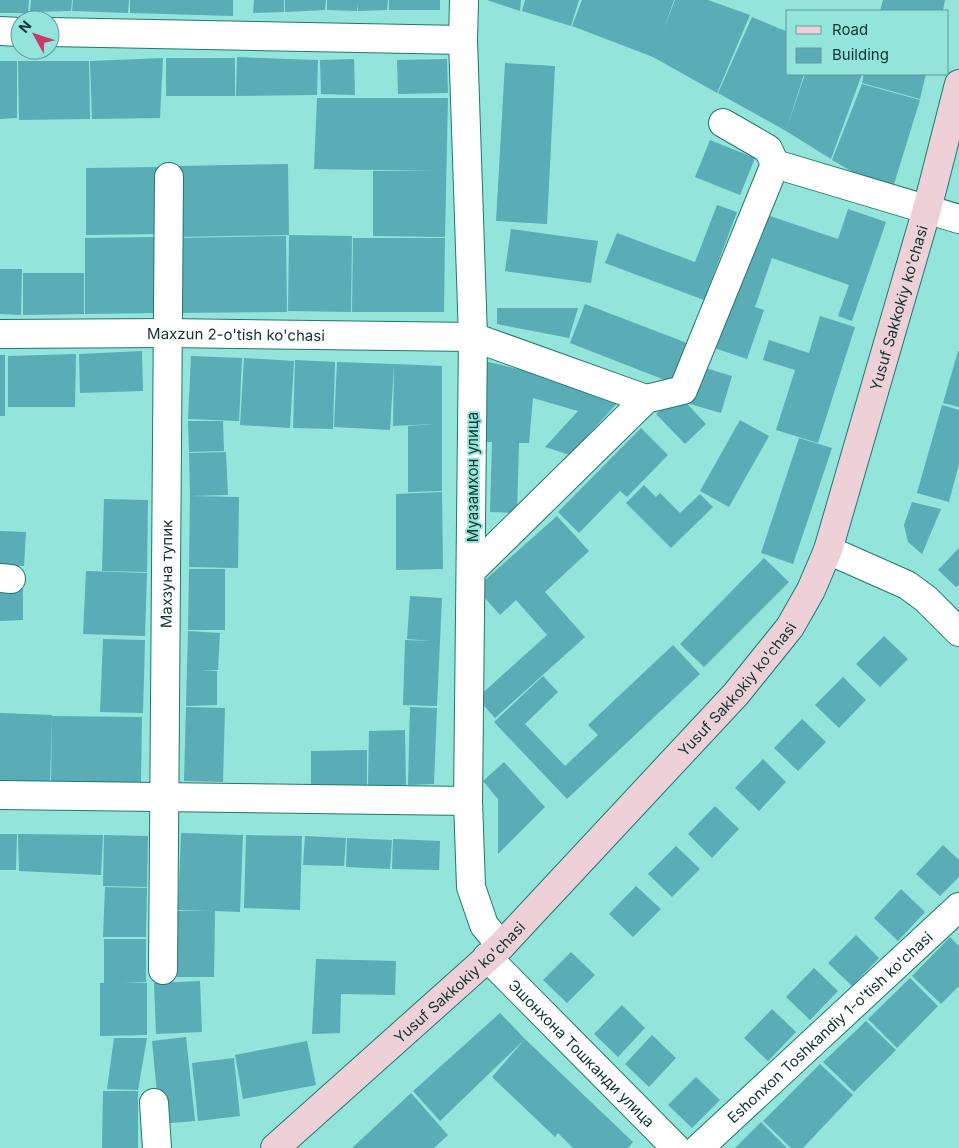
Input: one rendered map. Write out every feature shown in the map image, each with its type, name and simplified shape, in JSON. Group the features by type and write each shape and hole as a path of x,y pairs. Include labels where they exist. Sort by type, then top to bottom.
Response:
{"main road":[{"name":"Yusuf Sakkokiy ko'chasi","path":"275,1148 494,951 730,701 764,661 801,608 828,550 927,209 959,84"}],"street":[{"name":"Муазамхон улица","path":"464,0 463,40 473,337 468,801 471,888 494,951"},
{"path":"60,32 463,40"},
{"path":"471,570 646,399 682,390 775,164 768,149 723,123"},
{"path":"775,164 959,219"},
{"name":"Махзуна тупик","path":"163,970 169,176"},
{"name":"Maxzun 2-o'tish ko'chasi","path":"0,334 168,333 473,337 646,399"},
{"path":"828,550 907,585 926,599 959,632"},
{"path":"0,795 468,801"},
{"name":"Eshonxon Toshkandiy 1-o'tish ko'chasi","path":"699,1148 959,907"},
{"name":"Эшонхона Тошканди улица","path":"494,951 676,1148"},
{"path":"154,1103 157,1148"}],"building":[{"path":"0,0 29,0 28,10 10,10 10,13 0,13"},
{"path":"31,0 72,0 71,11 30,10"},
{"path":"73,0 129,0 128,13 72,11"},
{"path":"130,0 233,0 233,16 130,13"},
{"path":"254,0 284,0 284,12 253,13"},
{"path":"285,0 326,0 325,10 285,12"},
{"path":"327,0 388,0 387,10 358,11 358,3 357,11 327,10"},
{"path":"389,0 440,0 440,10 389,10"},
{"path":"487,0 521,0 520,11"},
{"path":"525,0 579,0 571,26 522,11"},
{"path":"582,0 674,0 664,29 675,0 708,0 750,15 717,93 653,57 572,26"},
{"path":"883,0 945,0 943,10 880,10"},
{"path":"752,17 786,31 786,75 804,75 786,131 718,93"},
{"path":"237,57 318,60 317,95 236,96"},
{"path":"163,58 160,118 92,119 90,61"},
{"path":"166,58 235,58 235,96 166,96"},
{"path":"354,59 355,95 321,94 320,60"},
{"path":"447,59 448,93 398,94 397,60"},
{"path":"0,61 17,61 17,118 0,119"},
{"path":"18,61 89,61 90,119 19,120"},
{"path":"505,63 555,66 547,224 496,221"},
{"path":"805,75 862,75 831,159 786,131"},
{"path":"864,75 926,75 920,99 862,83"},
{"path":"862,84 920,100 891,194 832,160"},
{"path":"317,98 448,98 445,237 373,236 373,171 438,171 314,169"},
{"path":"710,140 755,158 740,195 695,177"},
{"path":"288,164 289,235 177,237 177,166"},
{"path":"158,167 158,234 86,235 86,168"},
{"path":"717,205 737,212 704,300 605,263 617,233 695,262"},
{"path":"848,209 886,222 852,321 838,316 849,285 772,258 755,307 764,310 747,359 711,347 758,212 838,239"},
{"path":"511,229 598,241 591,283 505,271"},
{"path":"289,235 352,236 351,312 288,311"},
{"path":"286,236 287,312 178,313 178,238"},
{"path":"159,237 159,313 85,314 85,238"},
{"path":"353,238 445,238 444,312 352,312"},
{"path":"0,269 22,269 21,315 0,314"},
{"path":"23,273 84,273 84,314 23,315"},
{"path":"585,304 695,346 680,386 570,343"},
{"path":"497,308 578,308 569,338 497,324"},
{"path":"820,316 855,327 818,443 776,430 795,370 763,360 769,340 809,353"},
{"path":"142,351 143,391 80,393 79,354"},
{"path":"959,351 959,407 943,403"},
{"path":"76,354 75,407 8,407 8,356"},
{"path":"0,355 5,355 5,416 0,416"},
{"path":"191,356 242,358 239,421 188,419"},
{"path":"244,358 294,361 290,428 240,425"},
{"path":"295,360 335,362 333,429 293,428"},
{"path":"484,361 535,373 620,400 570,455 545,447 578,411 533,398 529,443 519,443 517,513 490,512 492,442 484,442"},
{"path":"337,362 394,364 390,430 334,427"},
{"path":"394,364 442,366 442,491 408,492 408,426 434,424 393,426"},
{"path":"702,367 732,376 721,413 690,404"},
{"path":"678,394 706,424 685,444 656,414"},
{"path":"942,405 959,410 959,464 949,502 917,493"},
{"path":"740,420 769,436 729,507 700,491"},
{"path":"188,421 223,421 224,451 189,452"},
{"path":"641,428 668,455 627,497 620,491 579,533 558,512"},
{"path":"799,438 832,448 793,564 761,553"},
{"path":"226,452 228,495 190,496 189,453"},
{"path":"644,485 656,497 660,493 680,513 700,494 713,507 671,548 626,503"},
{"path":"442,492 443,569 396,570 396,494"},
{"path":"190,496 239,497 238,568 189,567"},
{"path":"104,499 148,500 147,572 102,571"},
{"path":"912,502 941,509 922,554 908,542 904,525"},
{"path":"557,516 589,551 545,592 585,637 495,718 477,698 547,635 516,600 500,615 476,588"},
{"path":"0,531 26,532 24,566 0,565"},
{"path":"959,548 959,585 956,587 938,570"},
{"path":"764,558 789,582 704,667 680,644"},
{"path":"189,569 225,569 225,630 188,630"},
{"path":"86,571 147,573 145,636 83,634"},
{"path":"0,588 23,588 23,620 0,621"},
{"path":"410,596 442,598 437,706 403,705 405,640 432,641 407,639"},
{"path":"188,631 220,633 218,670 200,671 217,671 217,705 186,706"},
{"path":"884,636 908,659 880,687 856,664"},
{"path":"103,639 145,640 143,713 100,712"},
{"path":"673,645 700,674 567,799 494,722 543,676 558,692 525,724 565,766 598,735 588,725"},
{"path":"843,677 866,700 839,728 815,705"},
{"path":"186,707 225,708 223,782 184,781"},
{"path":"410,707 437,708 434,784 408,785"},
{"path":"0,713 52,715 50,783 0,783"},
{"path":"52,716 142,717 141,783 51,783"},
{"path":"802,719 826,742 798,771 774,748"},
{"path":"405,730 406,785 368,786 369,731"},
{"path":"367,750 367,786 311,786 311,751"},
{"path":"763,759 786,782 759,811 735,788"},
{"path":"504,762 545,807 498,854 498,799 483,781"},
{"path":"715,806 739,829 712,858 688,834"},
{"path":"181,833 243,835 240,912 215,911 214,977 177,977 178,911 209,911 178,910"},
{"path":"0,834 17,834 16,870 0,870"},
{"path":"18,834 103,835 101,875 19,871"},
{"path":"104,835 148,836 147,887 103,886"},
{"path":"246,835 302,836 300,910 244,908"},
{"path":"305,836 346,838 344,866 303,865"},
{"path":"347,838 392,840 390,869 346,867"},
{"path":"393,839 440,841 439,870 392,869"},
{"path":"943,845 959,860 959,877 940,896 916,874"},
{"path":"676,846 700,869 672,897 648,874"},
{"path":"636,886 661,909 633,937 609,914"},
{"path":"105,887 147,888 146,937 103,937"},
{"path":"901,889 925,912 898,941 874,918"},
{"path":"856,935 879,958 852,986 828,963"},
{"path":"950,937 959,946 959,986 941,1004 912,976"},
{"path":"104,939 146,939 146,982 123,982 147,983 147,1035 100,1036 100,983 104,983"},
{"path":"571,952 595,975 567,1003 543,980"},
{"path":"316,959 396,961 395,995 341,994 340,1033 312,1034"},
{"path":"814,968 838,991 810,1020 786,997"},
{"path":"910,978 938,1006 897,1048 868,1019"},
{"path":"200,981 202,1032 156,1034 154,983"},
{"path":"622,1005 645,1028 618,1057 594,1034"},
{"path":"772,1009 796,1032 768,1061 744,1038"},
{"path":"500,1013 525,1039 440,1121 413,1091"},
{"path":"866,1021 896,1050 854,1092 823,1062"},
{"path":"652,1035 676,1058 649,1087 625,1064"},
{"path":"186,1037 195,1121 160,1124 152,1041"},
{"path":"114,1038 147,1038 138,1090 107,1089"},
{"path":"525,1039 633,1142 628,1148 573,1148 558,1133 555,1137 492,1077"},
{"path":"307,1041 316,1085 243,1099 235,1055"},
{"path":"234,1058 240,1116 198,1121 192,1063"},
{"path":"820,1064 853,1095 803,1148 791,1148 763,1121"},
{"path":"696,1077 720,1100 692,1128 668,1105"},
{"path":"103,1091 138,1091 138,1148 102,1148"},
{"path":"411,1093 448,1135 434,1148 352,1148"},
{"path":"761,1122 787,1148 735,1148"}]}
